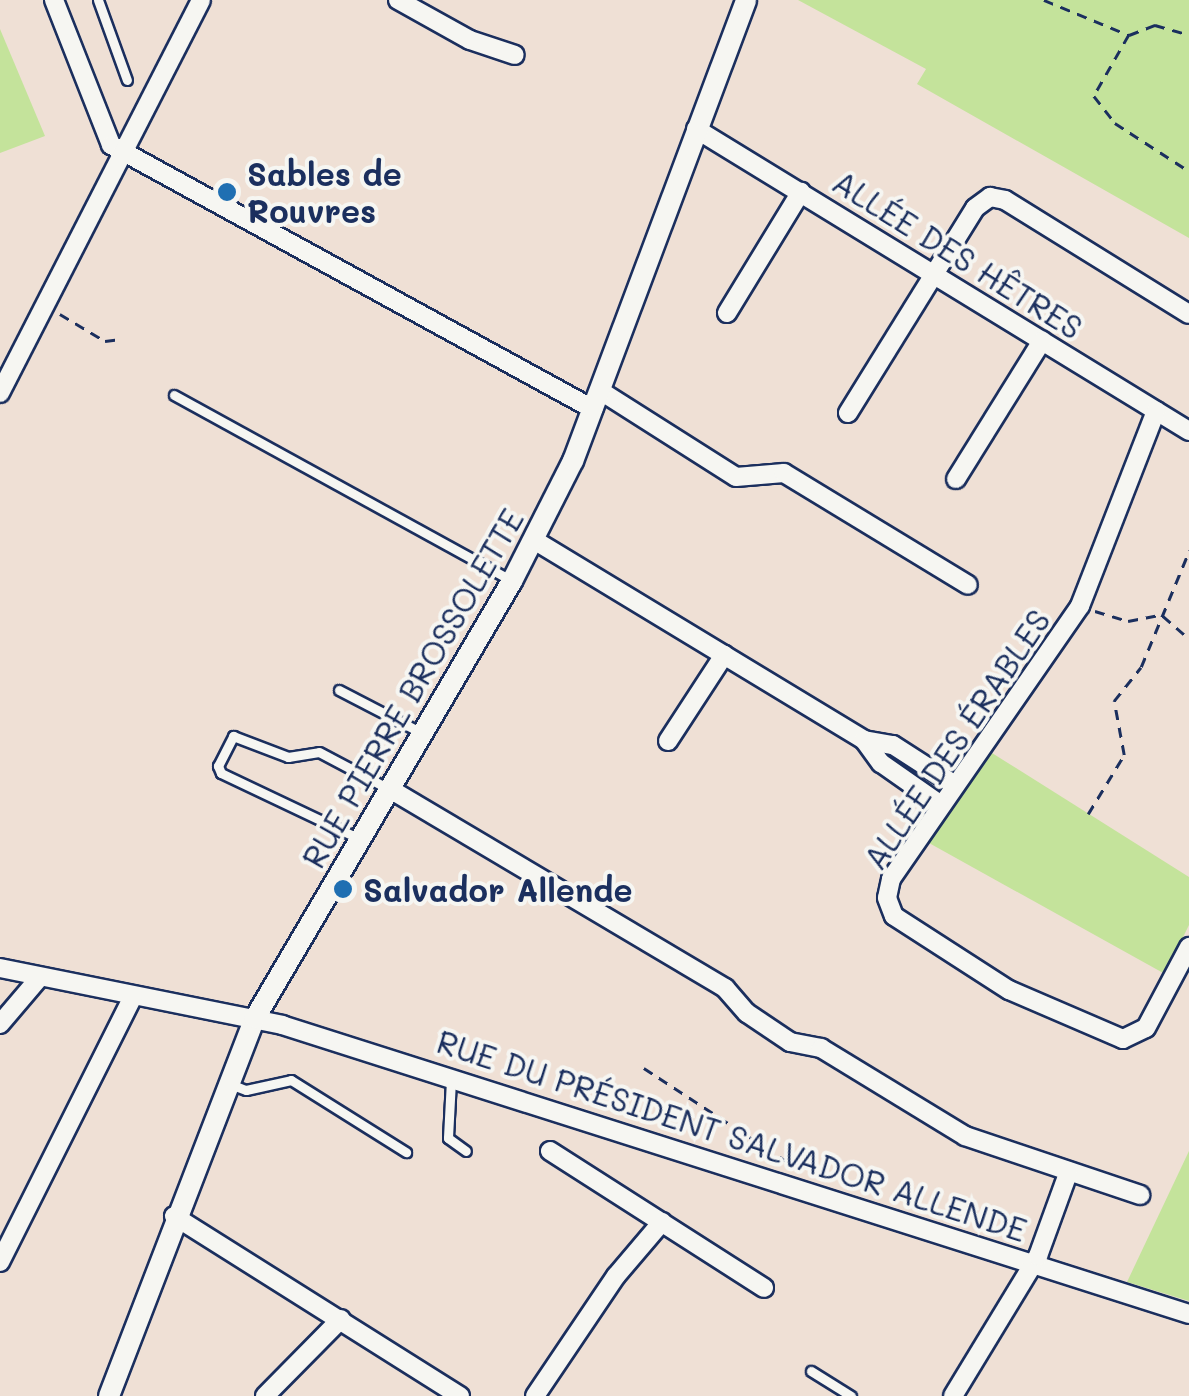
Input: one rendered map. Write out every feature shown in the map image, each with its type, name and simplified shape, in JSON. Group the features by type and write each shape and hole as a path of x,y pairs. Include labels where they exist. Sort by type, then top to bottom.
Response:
{"street":[{"path":"54,0 103,138 736,477 784,473 968,585"},
{"path":"0,393 201,0"},
{"path":"398,0 470,40 514,55"},
{"name":"RUE PIERRE BROSSOLETTE","path":"109,1396 174,1216 255,1018 534,540 596,400 746,0"},
{"name":"ALLÉE DES HÊTRES","path":"696,129 1156,411 1187,425"},
{"path":"727,314 801,192"},
{"path":"848,413 975,208 997,197 1189,314"},
{"path":"956,478 1042,341"},
{"name":"ALLÉE DES ÉRABLES","path":"1156,411 1080,606 891,879 894,916 1010,990 1124,1039 1135,1037 1159,1010 1189,947"},
{"path":"534,540 864,740 881,762 942,805"},
{"path":"668,741 724,655"},
{"path":"864,740 893,745 955,786"},
{"path":"390,789 726,988 747,1013 790,1042 820,1048 965,1136 1140,1195"},
{"name":"RUE DU PRÉSIDENT SALVADOR ALLENDE","path":"0,968 255,1018 1189,1314"},
{"path":"0,1024 40,977"},
{"path":"0,1262 133,996"},
{"path":"550,1151 764,1288"},
{"path":"953,1396 1033,1262 1069,1171"},
{"path":"174,1216 460,1396"},
{"path":"535,1396 616,1276 662,1222"},
{"path":"265,1396 341,1319"}],"lane":[{"path":"98,0 127,80"},
{"path":"174,395 512,581"},
{"path":"339,690 423,734"},
{"path":"360,840 221,773 218,766 233,736 288,756 319,752 390,789"},
{"path":"451,1077 448,1138 466,1151"},
{"path":"228,1082 246,1090 291,1080 406,1152"},
{"path":"811,1371 851,1396"}],"path":[{"path":"1044,0 1129,35"},
{"path":"1189,35 1155,25 1129,35 1094,96 1115,123 1189,171"},
{"path":"44,304 105,341 121,339"},
{"path":"1088,814 1124,756 1114,701 1141,668 1189,551"},
{"path":"1080,606 1128,621 1162,615"},
{"path":"1162,615 1189,638"},
{"path":"644,1068 802,1172"}],"green space":[{"path":"798,0 1189,0 1189,238 917,84 926,69"},
{"path":"0,29 45,136 0,153"},
{"path":"992,753 1189,877 1189,925 1165,974 929,843"},
{"path":"1189,1151 1189,1301 1127,1282"}],"place":[{"name":"Sables de Rouvres","path":"227,192"},
{"name":"Salvador Allende","path":"343,889"}]}
